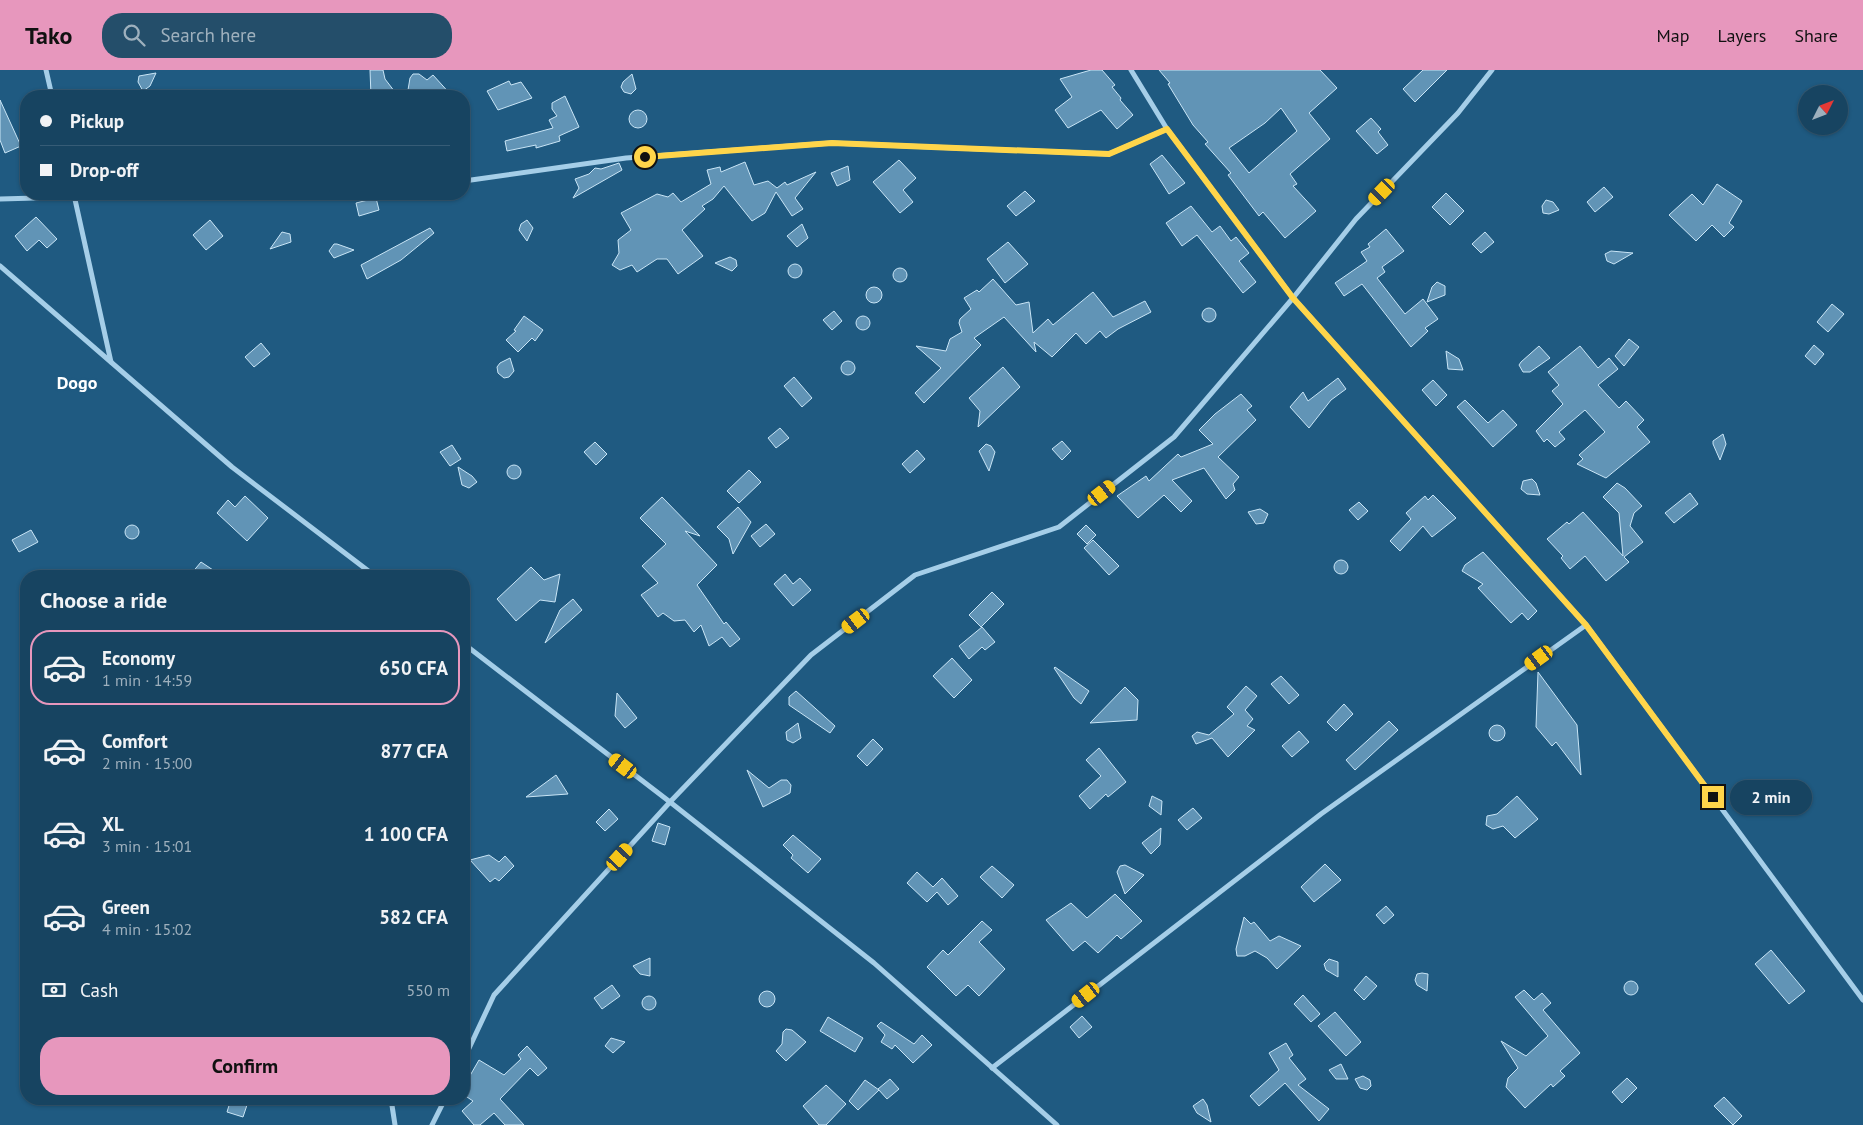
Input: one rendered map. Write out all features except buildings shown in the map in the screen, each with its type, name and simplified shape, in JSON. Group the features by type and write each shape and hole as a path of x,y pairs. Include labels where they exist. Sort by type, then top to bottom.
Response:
{"street":[{"path":"46,70 51,90"},
{"path":"1131,70 1167,129 1293,298 1586,625 1863,1000"},
{"path":"470,1046 494,995 670,802 811,655 915,575 1059,527 1174,436 1293,298 1356,219 1458,112 1492,70"},
{"path":"470,180 626,158 832,143 1109,154 1167,129"},
{"path":"0,199 20,198"},
{"path":"75,200 111,363"},
{"path":"0,266 232,467 367,570"},
{"path":"992,1068 1321,814 1586,625"},
{"path":"470,649 670,802 874,963 1057,1125"},
{"path":"392,1105 395,1125"},
{"path":"432,1125 442,1105"}],"district":[{"name":"Dogo","path":"77,383"}],"route":[{"path":"645,157 832,143 1109,154 1167,129 1293,298 1586,625 1713,797"}]}
